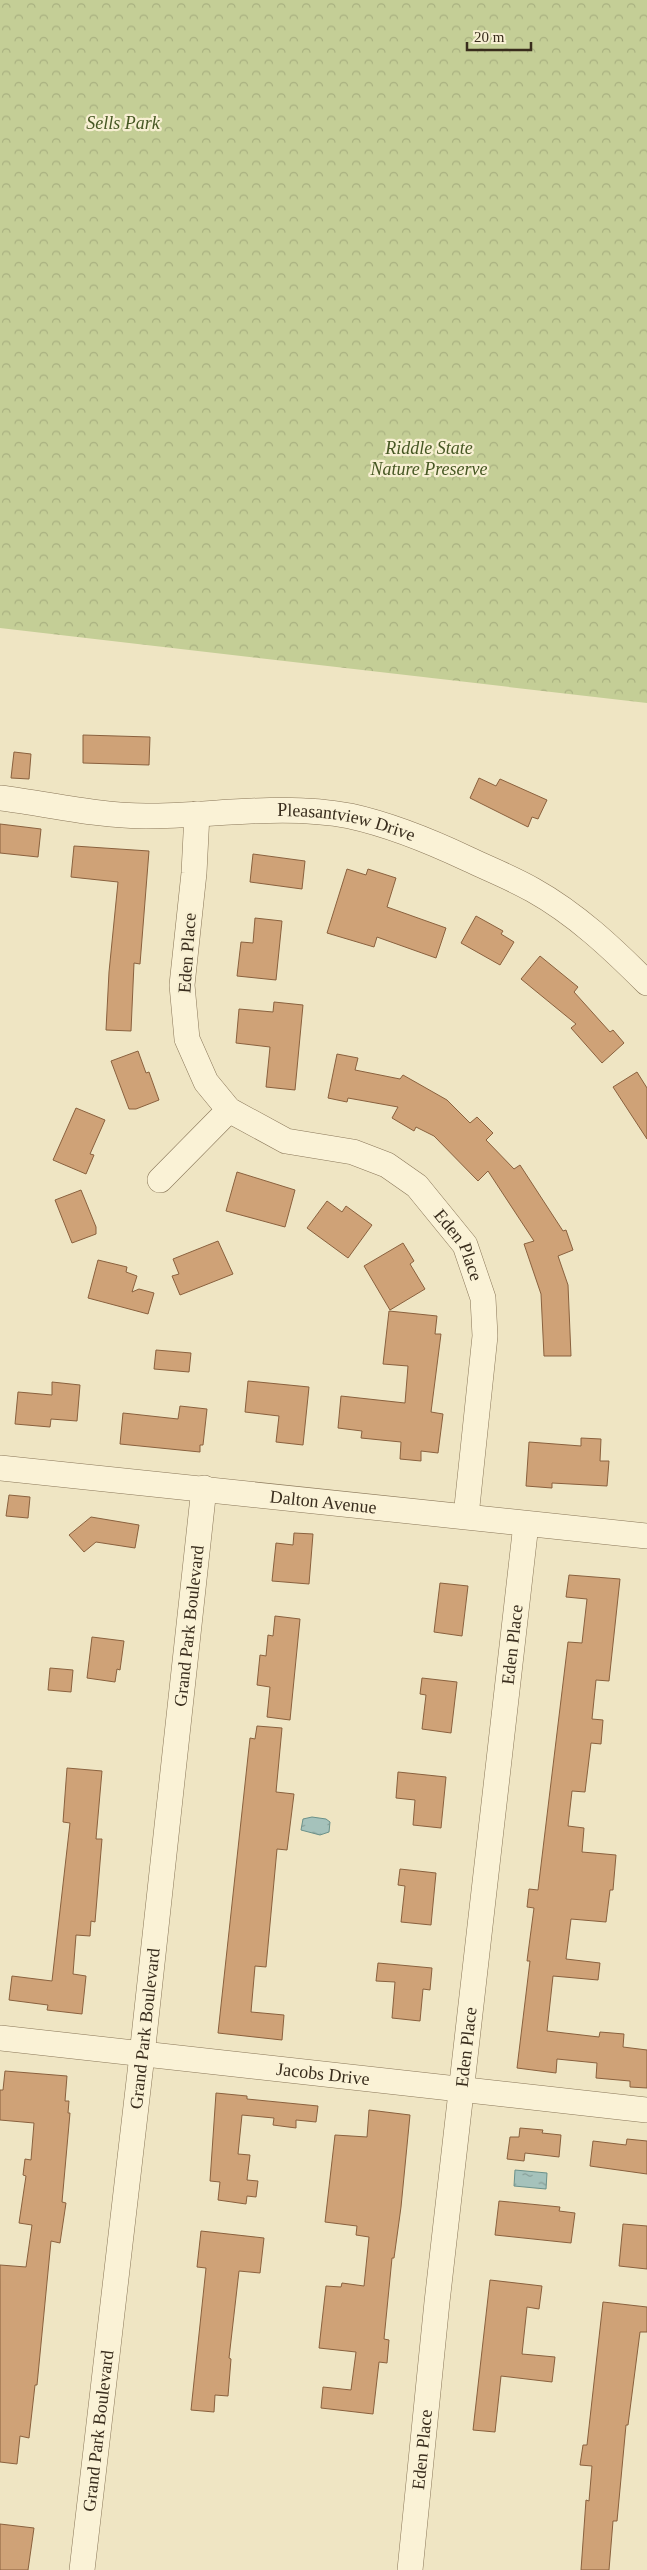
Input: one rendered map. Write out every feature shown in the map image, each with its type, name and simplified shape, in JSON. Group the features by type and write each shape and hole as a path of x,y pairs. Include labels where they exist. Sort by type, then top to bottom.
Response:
{"street":[{"name":"Pleasantview Drive","path":"0,798 111,814 148,816 287,810 350,816 391,828 442,847 533,890 575,918 611,947 647,983"},
{"name":"Eden Place","path":"197,814 194,873 182,985 187,1039 206,1082 229,1110 286,1141 354,1152 387,1165 417,1186 465,1245 483,1298 485,1336 466,1516"},
{"path":"160,1180 229,1110"},
{"name":"Dalton Avenue","path":"0,1468 647,1536"},
{"name":"Grand Park Boulevard","path":"82,2570 142,2055 204,1488"},
{"name":"Eden Place","path":"410,2570 526,1524"},
{"name":"Jacobs Drive","path":"0,2038 647,2110"}],"green space":[{"name":"Riddle State Nature Preserve","path":"0,0 647,0 647,703 0,628"}],"water":[{"path":"312,1817 326,1819 330,1822 329,1832 320,1835 301,1830 303,1819"},
{"path":"515,2170 547,2173 546,2189 514,2186"}],"building":[{"path":"83,735 150,737 149,765 83,763"},
{"path":"14,752 31,754 29,779 11,778"},
{"path":"479,778 496,786 500,779 547,800 538,819 532,817 528,827 470,798"},
{"path":"0,824 41,829 38,857 0,853"},
{"path":"74,846 149,851 140,964 134,963 131,1031 106,1030 109,972 118,882 71,877"},
{"path":"253,854 305,861 302,889 250,882"},
{"path":"347,869 366,875 368,869 396,878 387,907 446,928 436,958 377,937 374,947 327,933"},
{"path":"476,916 503,931 501,934 514,942 500,965 461,943"},
{"path":"255,918 282,921 276,980 237,976 241,942 253,943"},
{"path":"540,956 578,987 574,992 610,1032 613,1030 624,1043 602,1063 571,1028 576,1024 521,979"},
{"path":"274,1002 303,1005 295,1090 266,1087 270,1047 236,1043 239,1009 273,1012"},
{"path":"138,1051 146,1073 149,1072 159,1100 136,1109 129,1109 111,1061"},
{"path":"337,1054 358,1058 355,1070 400,1079 403,1075 447,1100 470,1123 477,1117 493,1133 486,1140 514,1169 520,1165 563,1231 566,1230 573,1250 558,1256 568,1285 571,1356 544,1356 541,1294 524,1244 534,1241 488,1171 478,1181 434,1136 416,1127 414,1131 392,1118 398,1107 348,1098 347,1102 328,1098"},
{"path":"637,1072 647,1088 647,1139 613,1087"},
{"path":"76,1108 105,1120 90,1154 94,1155 86,1174 53,1160"},
{"path":"237,1172 295,1190 285,1227 226,1211"},
{"path":"81,1190 96,1227 96,1234 72,1243 55,1200"},
{"path":"327,1201 342,1212 346,1206 372,1225 348,1258 307,1228"},
{"path":"218,1241 233,1274 180,1295 172,1276 179,1274 173,1259"},
{"path":"403,1243 414,1261 410,1264 425,1289 390,1310 364,1266"},
{"path":"98,1260 127,1267 126,1272 137,1276 132,1292 139,1289 154,1293 148,1314 88,1298"},
{"path":"389,1311 437,1316 435,1334 441,1334 431,1412 443,1414 438,1453 421,1451 421,1461 400,1459 401,1442 361,1438 362,1431 338,1428 341,1396 405,1403 408,1366 383,1364"},
{"path":"156,1350 191,1353 189,1372 154,1369"},
{"path":"248,1381 309,1387 303,1445 276,1442 279,1416 245,1412"},
{"path":"52,1382 80,1385 77,1421 51,1419 50,1427 15,1424 18,1392 52,1395"},
{"path":"180,1406 207,1409 203,1445 200,1445 200,1452 120,1444 123,1413 178,1419"},
{"path":"581,1438 601,1439 600,1461 609,1461 607,1486 552,1483 552,1488 526,1486 529,1442 581,1446"},
{"path":"9,1495 30,1497 28,1518 6,1516"},
{"path":"91,1517 139,1525 135,1548 96,1542 84,1552 69,1535"},
{"path":"294,1533 313,1534 309,1584 272,1581 276,1543 293,1545"},
{"path":"569,1575 620,1579 609,1681 596,1680 592,1719 603,1720 601,1744 591,1743 585,1792 572,1791 568,1826 584,1828 582,1852 616,1855 613,1890 610,1890 606,1922 571,1919 566,1959 600,1963 598,1980 553,1976 547,2031 599,2037 600,2032 624,2034 623,2047 647,2050 647,2088 630,2087 630,2081 596,2078 597,2063 557,2059 556,2073 517,2068 530,1961 527,1961 534,1908 527,1907 529,1889 538,1890 568,1642 582,1643 587,1599 566,1597"},
{"path":"440,1583 468,1586 462,1636 434,1632"},
{"path":"275,1616 300,1619 290,1720 267,1717 270,1687 257,1685 260,1655 266,1656 268,1635 273,1636"},
{"path":"92,1637 124,1641 120,1670 117,1669 115,1682 87,1678"},
{"path":"50,1668 73,1670 71,1692 48,1690"},
{"path":"422,1678 457,1682 451,1733 422,1729 426,1695 420,1694"},
{"path":"257,1726 282,1728 276,1792 294,1794 287,1850 277,1849 266,1967 255,1966 251,2012 284,2015 282,2040 218,2033 250,1738 255,1739"},
{"path":"67,1768 102,1771 96,1839 102,1839 95,1922 91,1921 90,1936 76,1935 73,1974 86,1976 82,2014 47,2010 48,2005 9,2000 12,1976 52,1981 70,1823 63,1822"},
{"path":"398,1772 446,1777 441,1828 413,1825 415,1800 396,1798"},
{"path":"400,1869 436,1873 431,1925 401,1922 405,1886 398,1885"},
{"path":"378,1963 432,1968 430,1990 423,1989 420,2021 392,2018 395,1982 376,1981"},
{"path":"5,2071 67,2076 65,2101 69,2101 68,2113 70,2113 62,2202 66,2203 60,2243 51,2241 37,2385 35,2385 29,2438 20,2436 17,2464 0,2462 0,2265 26,2267 32,2225 19,2223 26,2176 23,2175 25,2159 31,2160 34,2123 0,2120 0,2090 3,2090"},
{"path":"216,2093 247,2096 247,2099 318,2106 316,2122 296,2120 296,2128 273,2125 274,2118 242,2115 238,2154 250,2155 247,2180 258,2181 256,2197 247,2196 246,2204 218,2200 220,2182 210,2181"},
{"path":"369,2110 410,2115 401,2207 394,2258 392,2258 384,2339 389,2340 387,2363 379,2362 373,2414 321,2408 323,2387 351,2390 356,2352 319,2348 326,2286 341,2287 342,2283 364,2286 369,2237 356,2235 357,2226 325,2222 335,2135 367,2137"},
{"path":"520,2128 543,2130 542,2133 561,2135 559,2157 525,2153 524,2161 507,2159 510,2137 519,2137"},
{"path":"627,2139 647,2141 647,2174 590,2166 593,2141 626,2145"},
{"path":"499,2201 560,2207 559,2211 575,2213 571,2243 495,2235"},
{"path":"623,2224 647,2226 647,2269 619,2266"},
{"path":"201,2231 264,2238 260,2273 239,2271 229,2358 231,2359 228,2396 215,2395 214,2412 191,2410 206,2268 197,2267"},
{"path":"490,2280 542,2286 539,2309 527,2307 522,2354 555,2357 552,2382 501,2376 495,2432 473,2430"},
{"path":"603,2302 647,2307 647,2332 640,2332 628,2425 626,2425 617,2521 613,2521 609,2570 581,2570 586,2500 589,2501 592,2466 580,2465 583,2445 587,2445"},
{"path":"0,2524 34,2528 28,2570 0,2570"}],"park label":[{"name":"Sells Park","path":"123,123"}]}
